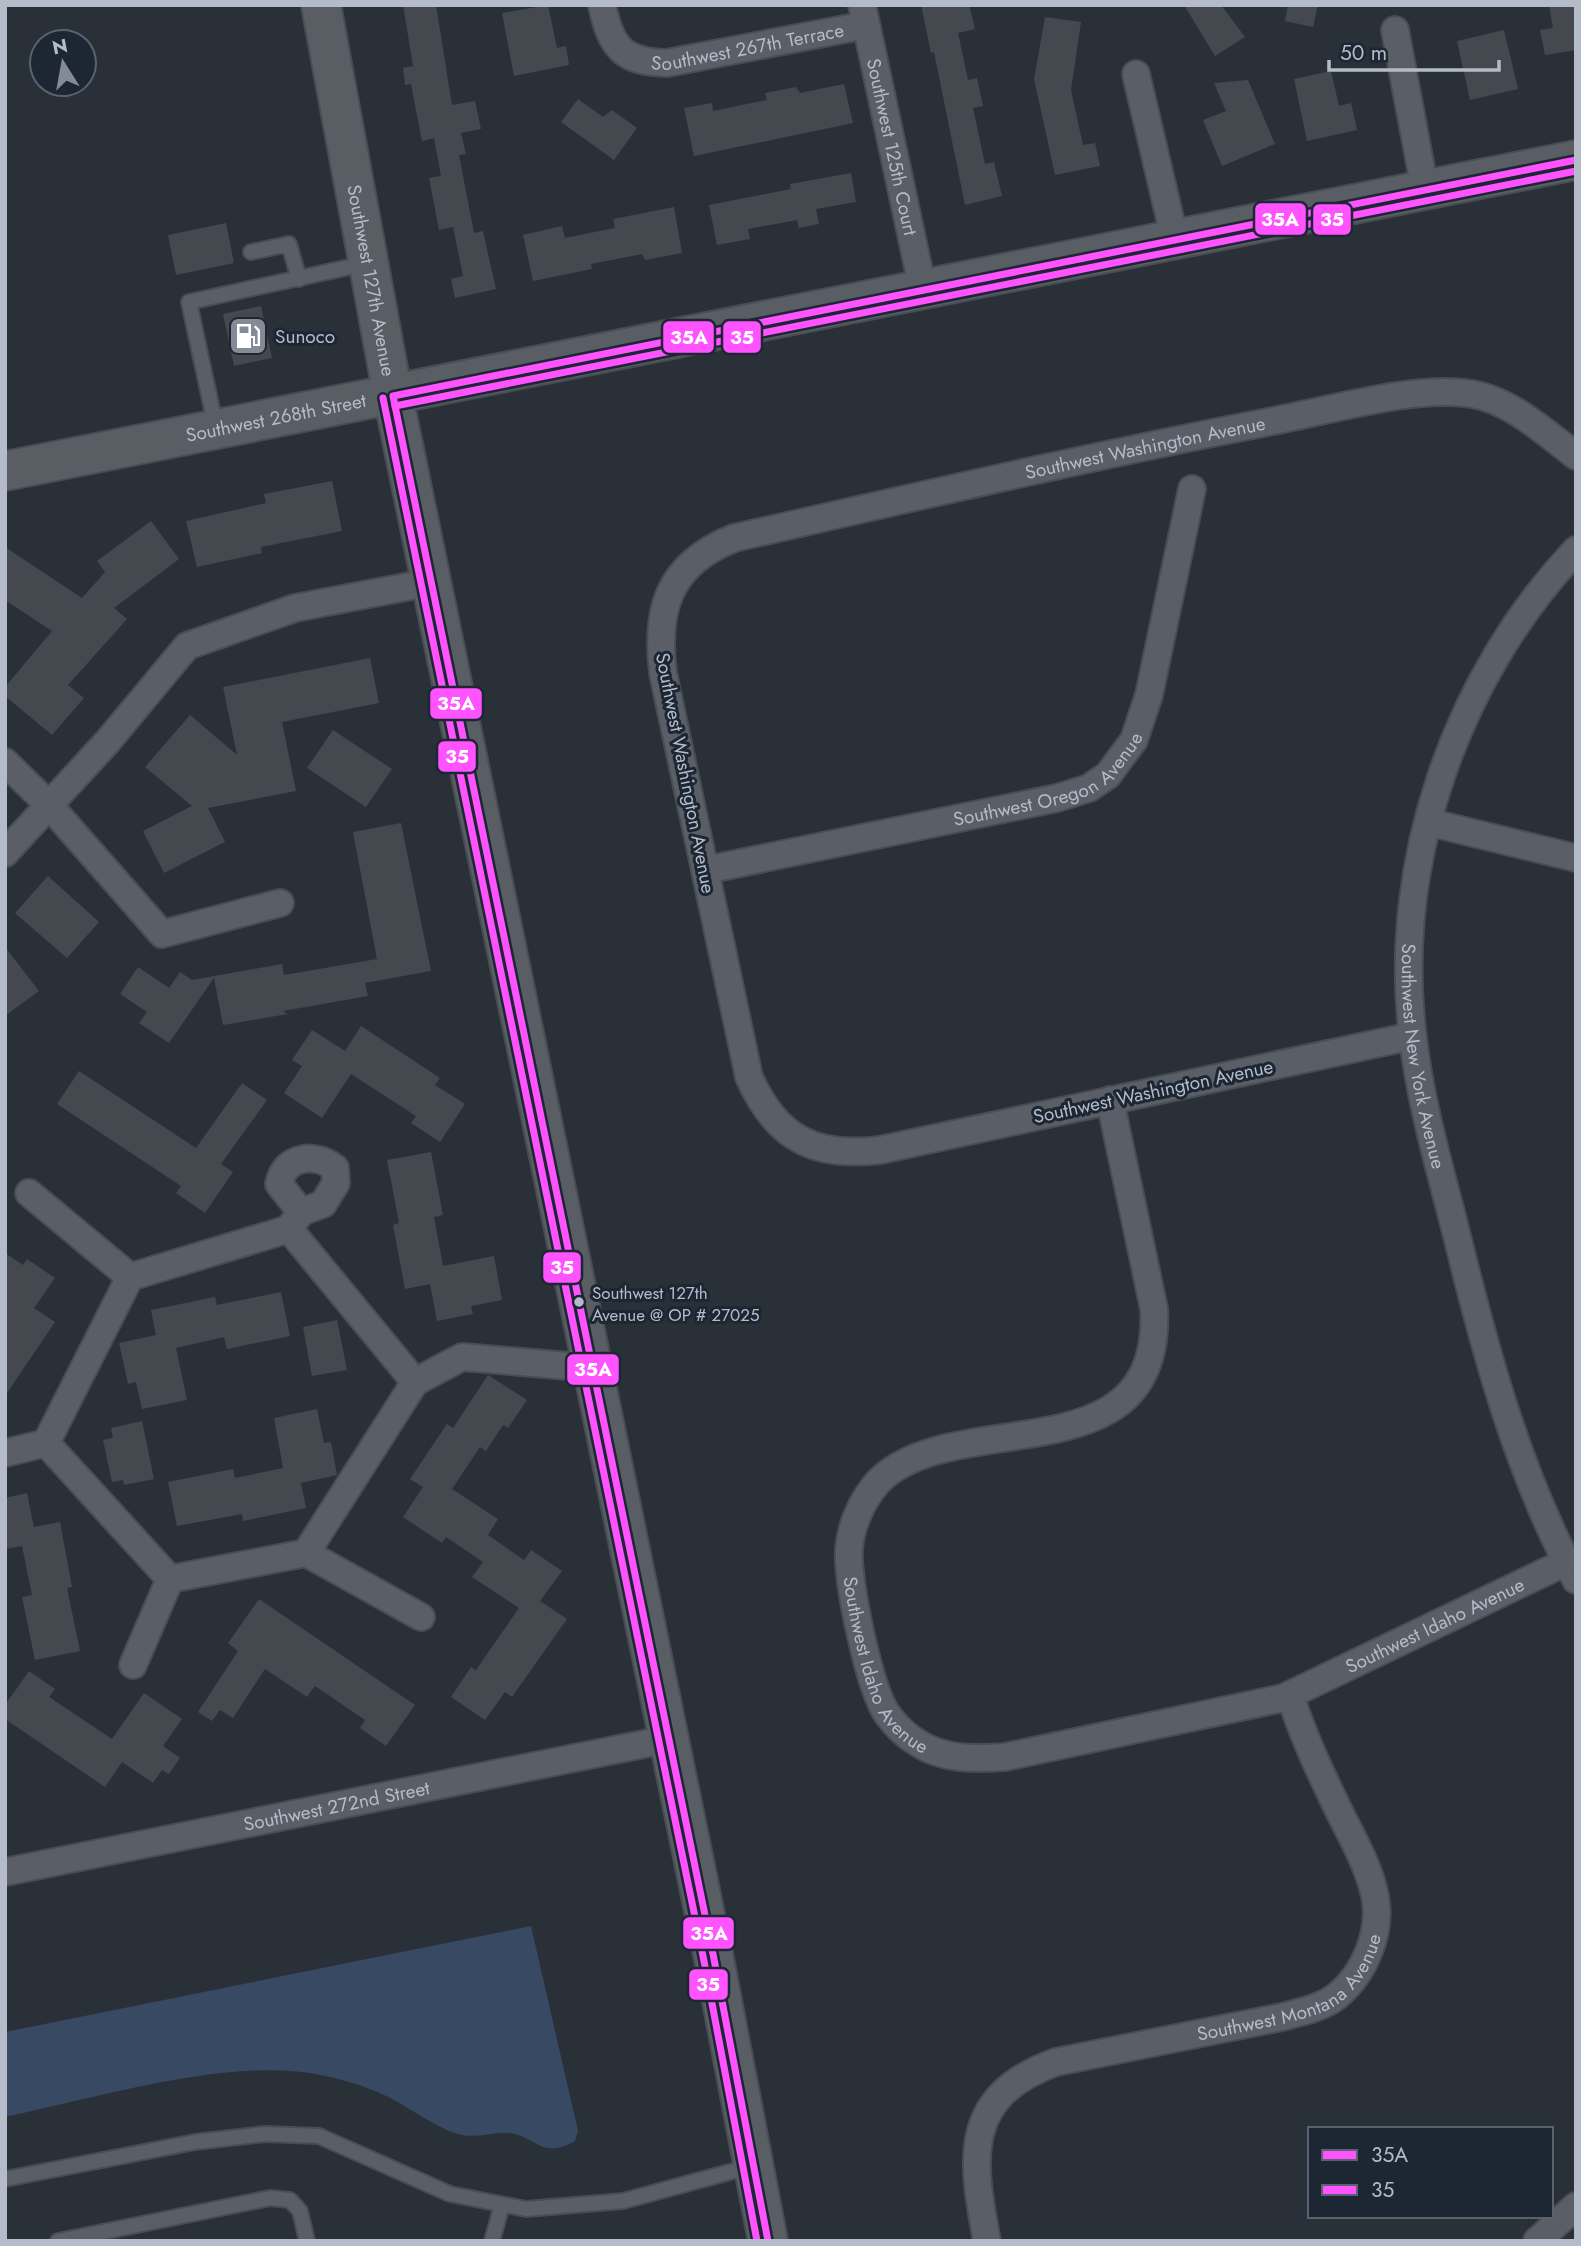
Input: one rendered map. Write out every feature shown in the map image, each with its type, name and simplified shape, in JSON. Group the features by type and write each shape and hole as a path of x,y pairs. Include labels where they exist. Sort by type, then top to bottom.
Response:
{"main road":[{"name":"Southwest 127th Avenue","path":"321,5 393,396 669,1739 768,2241"},
{"name":"Southwest 268th Street","path":"5,471 1576,160"}],"street":[{"name":"Southwest 267th Terrace","path":"602,5 615,45 630,58 646,62 667,62 864,15"},
{"name":"Southwest 125th Court","path":"864,15 923,290"},
{"path":"1395,30 1425,190"},
{"path":"1136,74 1175,240"},
{"name":"Southwest Washington Avenue","path":"1412,1036 858,1153 814,1146 792,1137 774,1122 760,1102 750,1077 660,647 661,620 668,597 680,574 710,547 734,538 1206,434 1432,392 1475,394 1496,401 1576,456"},
{"name":"Southwest Oregon Avenue","path":"706,870 1057,798 1090,788 1108,775 1125,755 1143,720 1192,489"},
{"name":"Southwest New York Avenue","path":"1571,1571 1518,1450 1493,1370 1451,1213 1412,1036 1410,954 1422,845 1451,751 1479,686 1527,609 1576,550"},
{"path":"5,853 187,646 295,608 432,582"},
{"path":"5,762 49,805 162,934 280,903"},
{"path":"1428,822 1576,858"},
{"name":"Southwest Idaho Avenue","path":"1110,1100 1154,1309 1155,1329 1150,1352 1140,1377 1124,1400 1099,1416 1066,1426 942,1451 897,1469 879,1481 865,1500 854,1524 849,1550 855,1600 877,1693 887,1713 920,1745 951,1756 977,1759 1005,1757 1251,1707 1290,1695 1571,1571"},
{"path":"29,1193 130,1276"},
{"path":"5,1453 46,1443 130,1276 295,1221 415,1382"},
{"path":"306,1553 415,1382 462,1357 592,1368"},
{"path":"46,1443 170,1578"},
{"path":"170,1578 306,1553 421,1617"},
{"path":"133,1665 170,1578"},
{"name":"Southwest Montana Avenue","path":"987,2241 975,2158 978,2133 996,2098 1034,2070 1056,2062 1282,2017 1316,2007 1336,1996 1357,1975 1371,1946 1377,1919 1375,1896 1355,1843 1310,1750 1290,1695"},
{"name":"Southwest 272nd Street","path":"5,1872 669,1739"},
{"path":"1536,2241 1576,2206"}],"lane":[{"path":"251,252 289,244 299,279"},
{"path":"216,430 189,302 369,263"},
{"path":"5,2179 195,2141 265,2134 319,2136 450,2194 526,2210 623,2201 754,2166"},
{"path":"58,2241 270,2198 290,2200 300,2211 307,2241"},
{"path":"492,2241 502,2205"}],"water":[{"path":"531,1926 578,2131 575,2141 563,2146 545,2148 516,2134 458,2134 367,2088 316,2074 281,2070 242,2071 161,2082 5,2117 5,2032"}],"building":[{"path":"403,5 436,5 452,105 475,101 481,129 461,133 466,154 459,155 474,233 483,231 496,289 455,298 451,279 463,276 453,227 439,230 429,178 441,176 434,138 422,141 411,84 405,85 403,68 413,66"},
{"path":"548,5 557,48 566,46 569,65 514,76 502,13"},
{"path":"921,5 969,5 975,29 958,33 968,80 977,78 983,106 973,108 985,164 994,162 1002,196 965,205 934,52 931,53"},
{"path":"1184,5 1221,5 1245,37 1215,56"},
{"path":"1288,5 1318,5 1313,27 1285,21"},
{"path":"1549,5 1576,5 1576,50 1545,55 1540,30 1553,28"},
{"path":"1045,17 1081,22 1071,90 1083,145 1095,143 1100,166 1055,175 1034,79"},
{"path":"1504,30 1518,89 1470,100 1457,41"},
{"path":"1331,71 1339,106 1351,103 1357,130 1307,141 1294,79"},
{"path":"1248,80 1275,144 1222,166 1203,120 1226,111 1214,83"},
{"path":"844,84 853,123 694,156 684,108 712,103 713,111 767,100 765,93 796,87 800,93"},
{"path":"578,99 603,117 612,110 637,128 614,160 561,122"},
{"path":"851,173 856,202 816,209 819,224 799,228 797,220 748,229 750,239 717,245 709,205 791,189 790,184"},
{"path":"674,207 682,253 645,260 642,254 591,264 592,269 533,281 523,235 562,226 565,238 615,228 613,219"},
{"path":"226,223 234,263 176,275 168,235"},
{"name":"Sunoco","path":"261,306 272,358 234,366 223,314"},
{"path":"332,481 342,531 261,547 262,553 197,567 186,521 266,503 264,494"},
{"path":"151,521 179,559 114,608 127,619 68,685 84,698 52,735 5,696 5,687 52,631 5,600 5,547 82,598 105,572 97,561"},
{"path":"370,658 379,703 282,722 296,791 208,808 225,842 164,873 143,831 192,806 145,767 190,715 237,755 223,687"},
{"path":"333,730 392,769 366,807 307,768"},
{"path":"401,823 431,971 365,983 368,996 223,1025 214,978 169,1043 139,1023 147,1012 120,994 138,967 169,988 180,972 192,980 282,964 284,975 377,959 353,832"},
{"path":"48,876 99,922 67,958 15,913"},
{"path":"5,947 39,991 5,1016"},
{"path":"361,1026 440,1078 435,1085 465,1104 440,1142 411,1123 416,1116 351,1074 322,1118 284,1093 302,1066 292,1060 312,1030 345,1051"},
{"path":"79,1071 196,1148 242,1083 267,1100 221,1164 233,1172 205,1213 176,1193 181,1186 57,1104"},
{"path":"431,1152 443,1215 434,1217 443,1266 494,1256 502,1300 471,1306 473,1314 437,1321 430,1284 405,1289 393,1225 399,1223 387,1160"},
{"path":"5,1253 23,1265 27,1259 55,1278 34,1308 55,1322 5,1396"},
{"path":"281,1292 290,1336 227,1349 224,1337 176,1348 187,1400 142,1409 136,1382 128,1384 119,1343 156,1335 151,1310 215,1297 217,1305"},
{"path":"337,1320 347,1370 312,1376 303,1327"},
{"path":"488,1375 527,1400 508,1428 503,1425 486,1451 480,1447 452,1489 498,1519 488,1535 524,1560 531,1550 562,1571 540,1601 567,1619 512,1697 505,1692 485,1720 451,1697 471,1667 476,1670 519,1608 472,1577 483,1562 446,1537 442,1543 403,1517 423,1487 410,1479 447,1424 453,1428"},
{"path":"317,1409 324,1443 331,1442 337,1475 301,1483 306,1508 243,1521 242,1514 177,1526 168,1482 233,1469 235,1478 283,1468 274,1418"},
{"path":"142,1421 154,1479 124,1485 123,1480 112,1482 103,1440 113,1438 111,1428"},
{"path":"27,1493 34,1527 60,1522 72,1587 67,1588 80,1651 35,1660 22,1597 32,1595 22,1546 5,1549 5,1498"},
{"path":"259,1599 415,1705 386,1746 360,1728 365,1720 315,1686 307,1697 265,1669 233,1718 220,1710 212,1721 198,1712 238,1651 228,1643"},
{"path":"29,1671 55,1689 49,1697 112,1739 144,1693 182,1719 163,1746 180,1758 169,1774 162,1770 153,1783 122,1762 105,1787 5,1719 5,1705"}],"transit line":[{"name":"35A","path":"393,396 1576,160"},
{"name":"35","path":"395,406 1576,171"},
{"name":"35A","path":"393,396 713,1954 768,2241"},
{"name":"35","path":"383,398 703,1956 757,2241"}],"place":[{"name":"Sunoco","path":"248,336"},
{"name":"Southwest 127th Avenue @ OP # 27025","path":"579,1302"}]}
